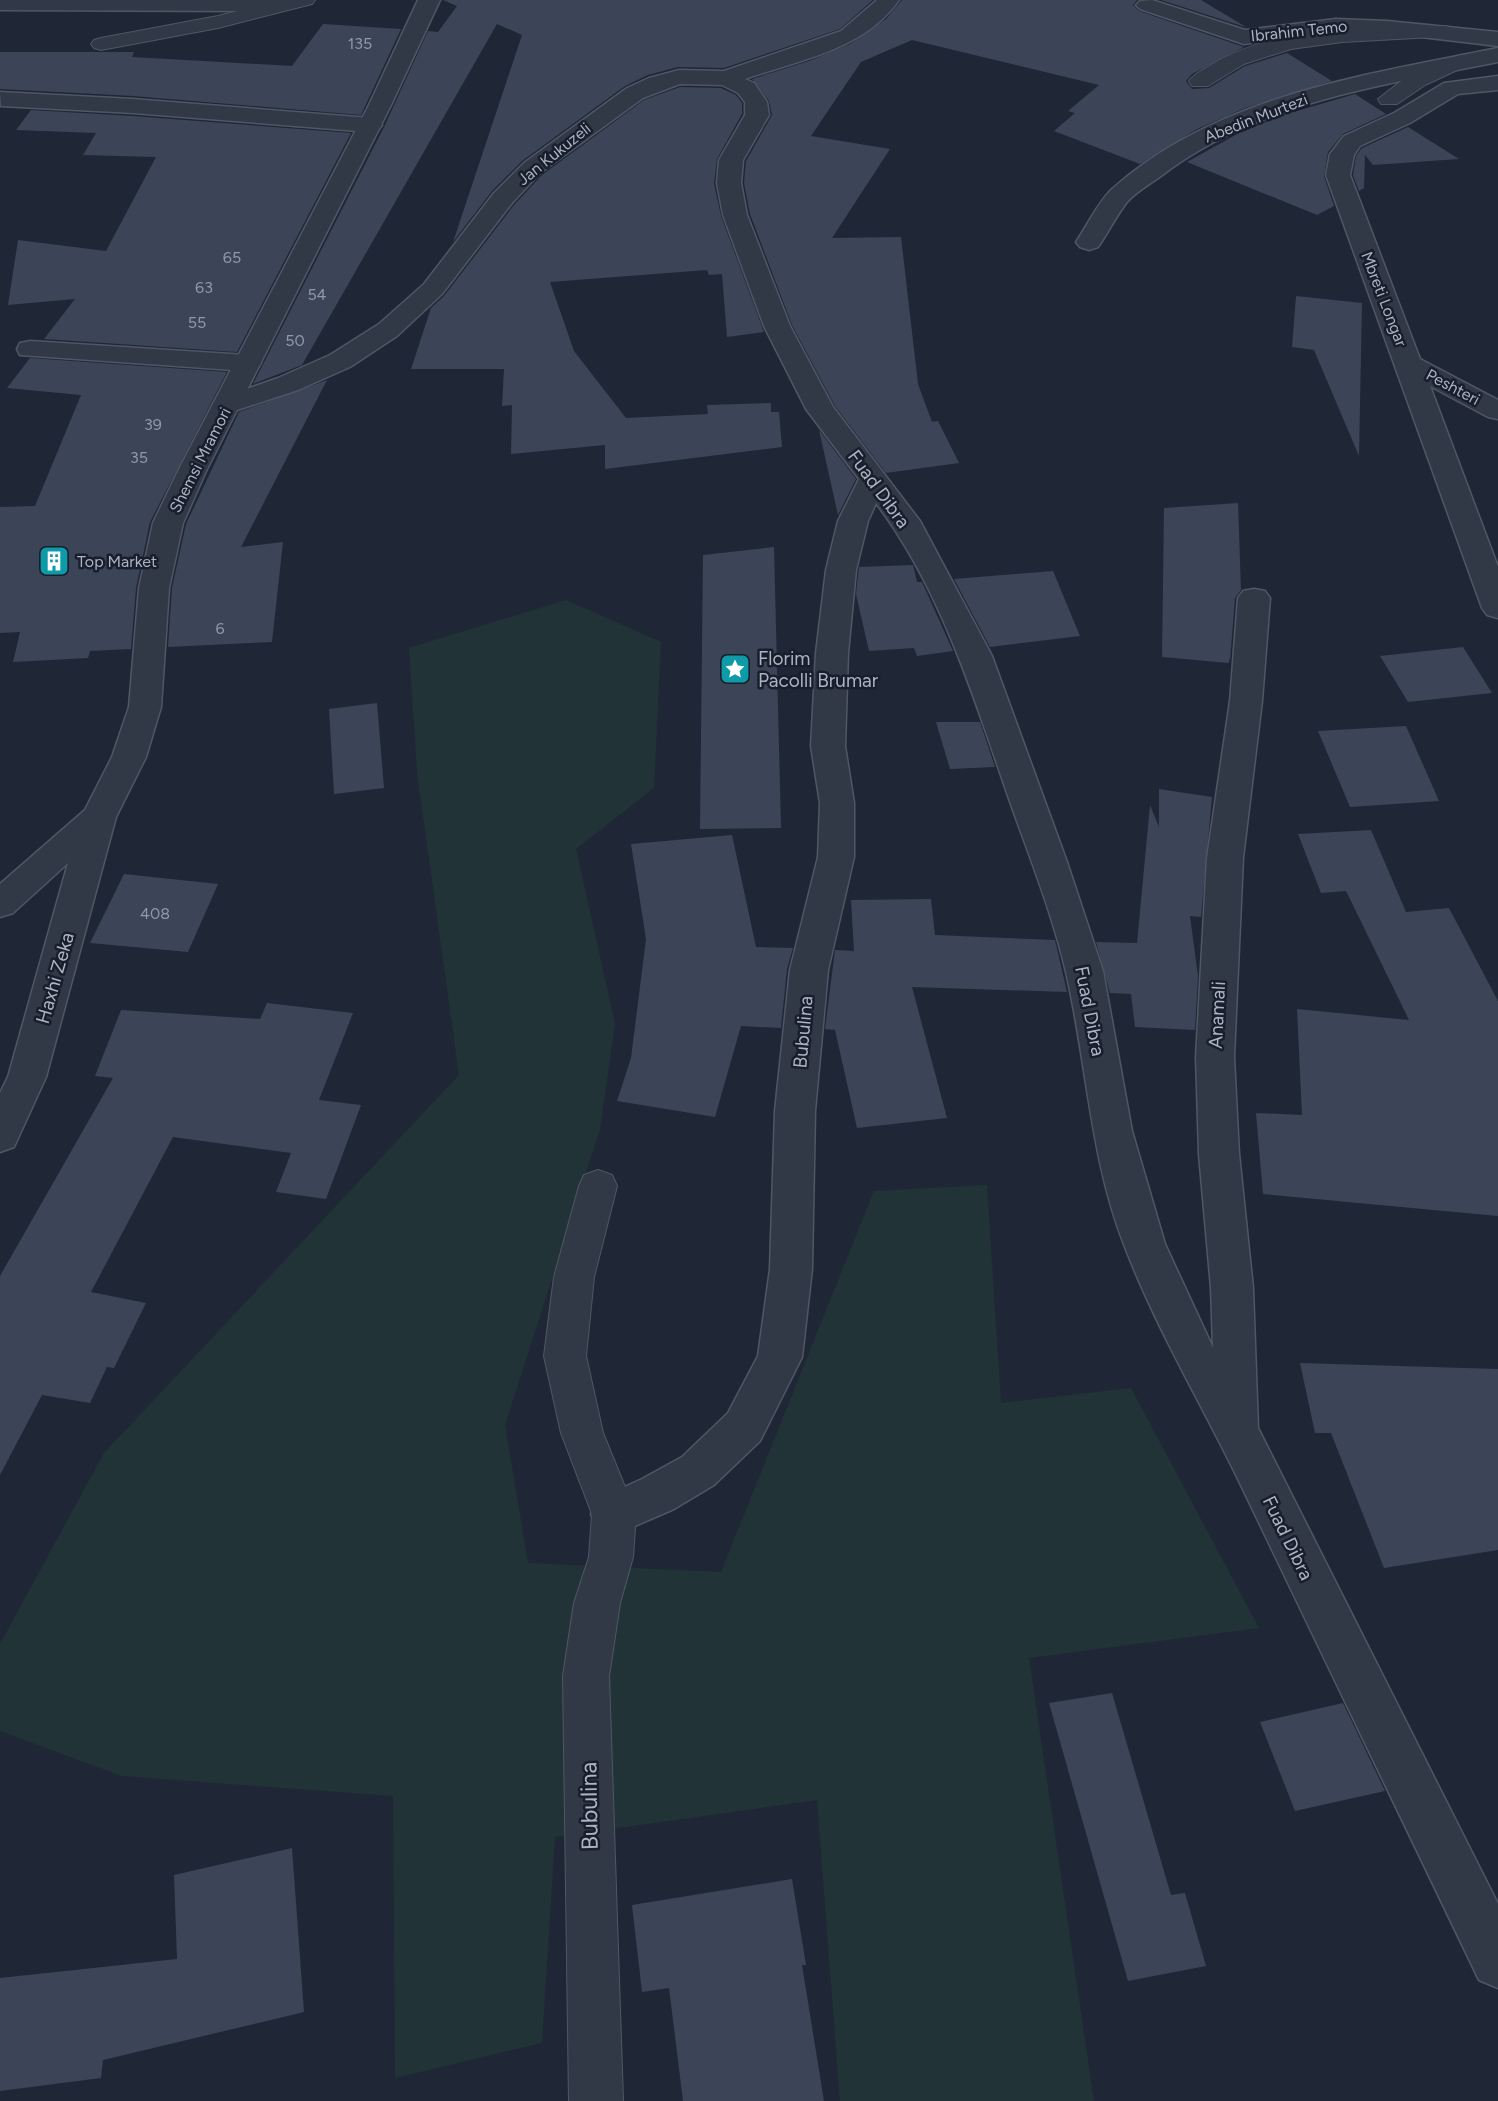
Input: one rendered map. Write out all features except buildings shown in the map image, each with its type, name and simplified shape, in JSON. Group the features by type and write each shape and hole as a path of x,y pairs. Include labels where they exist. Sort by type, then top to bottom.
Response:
{"street":[{"path":"0,5 222,6 296,0"},
{"name":"Shemsi Mramori","path":"99,817 129,757 145,707 153,588 168,523 192,469 228,405 370,125 429,0"},
{"name":"Jan Kukuzeli","path":"228,405 288,384 340,361 388,330 433,289 502,198 532,168 635,93 679,77 726,78 849,36 875,16 888,0"},
{"name":"Ibrahim Temo","path":"1147,5 1244,37 1336,25 1445,32 1498,39"},
{"name":"Abedin Murtezi","path":"1089,242 1119,196 1161,164 1205,136 1263,112 1340,87 1498,55"},
{"path":"1452,89 1498,69"},
{"name":"Fuad Dibra","path":"726,78 746,88 756,102 758,115 731,160 729,183 735,215 777,327 820,410 905,521 976,656 1049,862 1084,971 1112,1131 1144,1244 1187,1342 1238,1433 1498,1961"},
{"name":"Mbreti Longar","path":"1498,83 1452,89 1402,118 1352,141 1342,154 1338,175 1498,608"},
{"path":"1,99 133,106 370,125"},
{"path":"30,349 247,363"},
{"name":"Peshteri","path":"1408,364 1498,411"},
{"name":"Bubulina","path":"614,1514 658,1494 698,1471 744,1427 780,1357 791,1269 795,1111 808,970 836,857 837,803 828,746 832,653 841,570 853,521 872,481"},
{"name":"Anamali","path":"1238,1433 1232,1288 1219,1154 1215,1057 1225,858 1246,701 1254,598"},
{"path":"0,904 99,817"},
{"name":"Haxhi Zeka","path":"0,1136 27,1077 99,817"}],"lane":[{"path":"101,44 218,22 305,0"},
{"path":"1200,81 1241,57 1295,44 1344,36 1445,32"},
{"name":"Abedin Murtezi","path":"1389,99 1417,80 1461,61"},
{"name":"Bubulina","path":"596,2101 586,1676 597,1603 611,1557 614,1514 582,1433 565,1356 574,1278 598,1186"}],"shaded area":[{"path":"566,600 661,642 654,788 576,849 615,1024 600,1129 505,1425 528,1563 721,1572 874,1191 987,1185 1001,1403 1131,1388 1259,1628 1029,1658 1094,2101 840,2101 817,1800 555,1837 542,2043 395,2078 393,1796 122,1776 0,1731 0,1644 104,1453 459,1075 417,772 409,648"}],"place":[{"name":"Top Market","path":"54,561"},
{"name":"Florim Pacolli Brumar","path":"735,669"}]}
